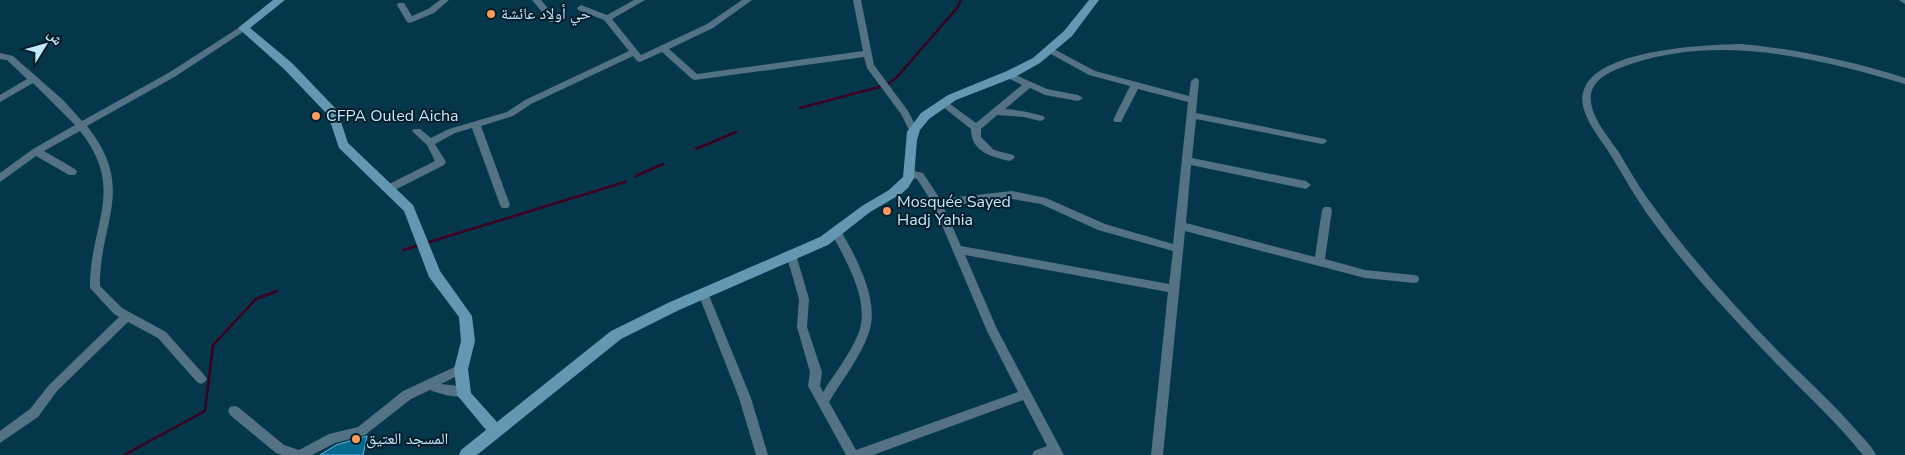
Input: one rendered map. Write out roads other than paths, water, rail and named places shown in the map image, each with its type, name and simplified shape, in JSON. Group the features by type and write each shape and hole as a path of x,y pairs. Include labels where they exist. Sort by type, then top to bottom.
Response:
{"street":[{"path":"0,178 36,151 173,74 243,28 280,0"},
{"path":"401,5 410,20 431,11 445,0"},
{"path":"536,0 553,20"},
{"path":"607,18 641,0"},
{"path":"581,8 607,18 640,59 710,26 748,0"},
{"path":"857,0 870,66 900,106 913,130"},
{"path":"466,455 594,351 623,331 703,293 837,234 864,210 905,185 912,164 910,142 913,130 934,109 971,89 1009,75 1052,51 1077,24 1094,0"},
{"path":"243,28 288,66 333,113 343,145 409,208 434,272 465,316 468,342 461,369 464,396 496,431"},
{"path":"1870,455 1850,428 1777,357 1706,279 1644,200 1597,124 1587,104 1587,94 1594,80 1608,70 1666,50 1699,47 1745,47 1828,59 1859,65 1905,81"},
{"path":"663,48 695,77 868,54"},
{"path":"1052,51 1092,73 1193,100"},
{"path":"430,143 452,131 476,126 510,114 528,102 634,52"},
{"path":"0,56 10,58 82,126 107,166 110,179 109,200 94,272 95,288 118,311 162,335 201,379"},
{"path":"1009,75 1045,92 1078,98"},
{"path":"0,99 32,80"},
{"path":"1157,455 1194,81"},
{"path":"976,128 1028,85"},
{"path":"1118,120 1135,86"},
{"path":"943,103 976,128"},
{"path":"996,112 1024,114 1040,118"},
{"path":"1191,115 1322,141"},
{"path":"476,126 505,205"},
{"path":"976,128 976,138 992,153 1010,157"},
{"path":"388,189 441,162 430,143 417,131"},
{"path":"36,151 72,172"},
{"path":"1187,161 1306,185"},
{"path":"910,174 920,176 938,203 992,331 1056,452 1038,455"},
{"path":"938,203 1012,195 1043,201 1102,227 1178,249"},
{"path":"1319,262 1327,210"},
{"path":"1180,226 1365,274 1414,279"},
{"path":"822,402 866,330 864,294 854,261 837,234"},
{"path":"958,250 1174,289"},
{"path":"791,254 804,300 802,327 816,372 814,386 852,455"},
{"path":"703,293 744,398 762,455"},
{"path":"0,438 34,413 53,388 126,316"},
{"path":"234,411 280,449 300,455 332,438 361,431 407,395 461,369"},
{"path":"431,385 441,389 463,390"},
{"path":"858,455 1026,394"}],"waterway":[{"path":"888,84 897,77 957,8 961,0"},
{"path":"800,108 883,86"},
{"path":"696,149 736,132"},
{"path":"636,176 663,164"},
{"path":"426,243 625,182"},
{"path":"403,250 420,245"},
{"path":"124,455 205,411 213,345 256,299 277,291"}],"place":[{"name":"حي أولاد عائشة","path":"491,14"},
{"name":"CFPA Ouled Aicha","path":"316,116"},
{"name":"Mosquée Sayed Hadj Yahia","path":"887,211"},
{"name":"المسجد العتيق","path":"356,439"}]}
